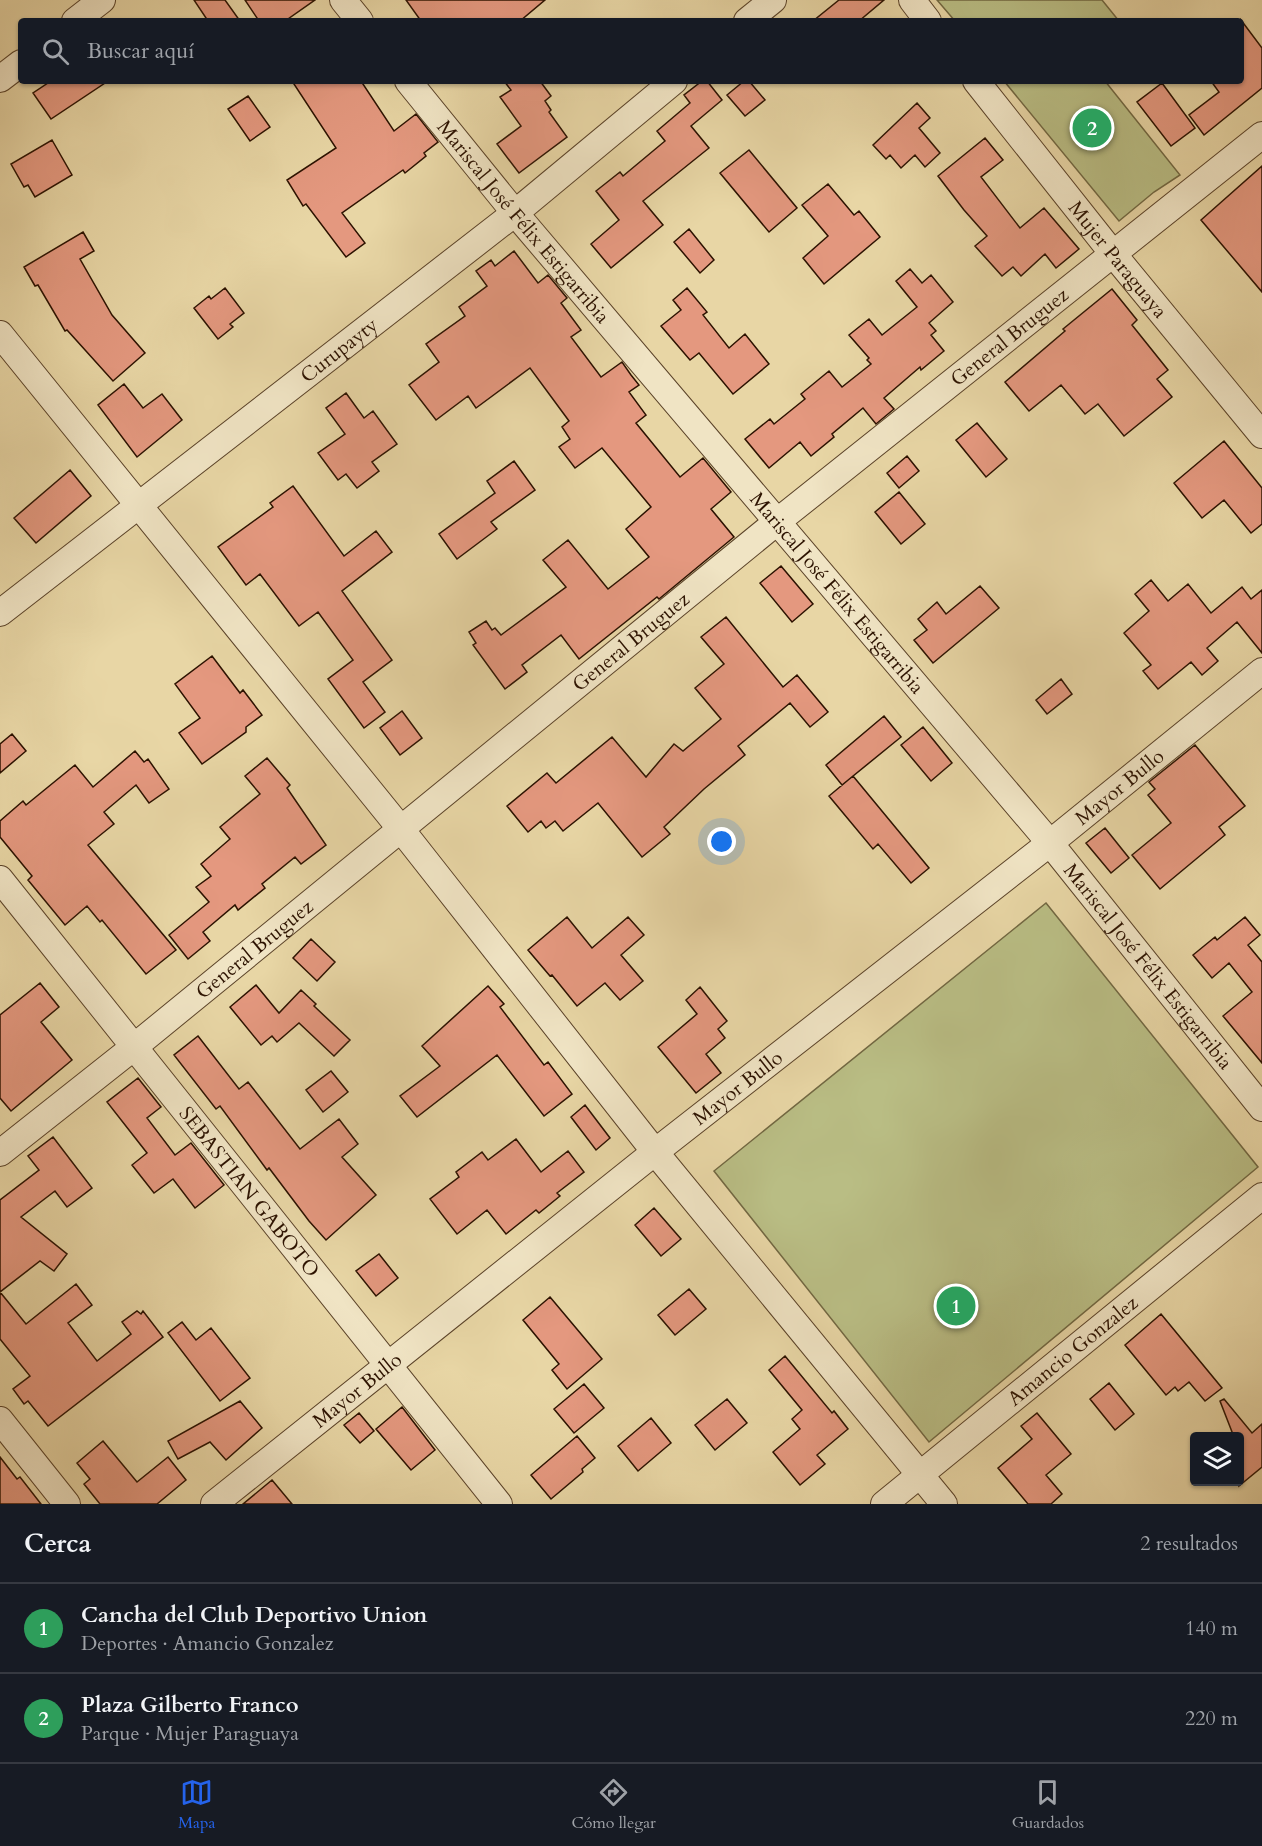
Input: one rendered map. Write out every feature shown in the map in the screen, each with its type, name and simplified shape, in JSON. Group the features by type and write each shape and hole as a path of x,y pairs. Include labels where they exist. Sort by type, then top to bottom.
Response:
{"street":[{"path":"79,18 102,0"},
{"path":"343,0 358,18"},
{"path":"751,18 772,0"},
{"path":"912,0 926,18"},
{"path":"0,79 18,65"},
{"name":"Mariscal José Félix Estigarribia","path":"410,84 515,213 1050,843 1262,1108"},
{"name":"Curupayty","path":"0,613 515,213 670,84"},
{"name":"Mujer Paraguaya","path":"978,84 1114,255 1262,435"},
{"name":"General Bruguez","path":"0,1153 134,1047 778,521 1262,135"},
{"path":"0,334 400,828 655,1152 944,1504"},
{"name":"Mayor Bullo","path":"214,1504 655,1152 1050,843 1262,672"},
{"name":"SEBASTIAN GABOTO","path":"0,879 499,1504"},
{"name":"Amancio Gonzalez","path":"884,1504 1262,1196"},
{"path":"0,1420 67,1504"}],"green space":[{"path":"937,0 1102,0 1117,18 952,18"},
{"path":"1006,84 1107,84 1180,175 1154,192 1119,221"},
{"path":"1046,903 1258,1167 929,1442 714,1171"}],"building":[{"path":"194,0 225,0 238,18 206,18"},
{"path":"245,0 315,0 289,18 257,18"},
{"path":"406,0 545,0 524,18 419,18"},
{"path":"839,0 884,0 863,18 817,18"},
{"path":"1244,24 1262,48 1262,88 1204,135 1189,115 1219,92 1213,84 1244,84"},
{"path":"46,84 104,84 51,119 33,93"},
{"path":"294,84 363,84 394,131 416,114 438,142 424,153 426,156 405,173 403,170 342,213 365,243 346,257 306,204 303,206 287,180 336,148"},
{"path":"506,84 542,84 551,96 545,101 551,110 549,112 567,137 519,173 497,144 521,126 500,97 511,90"},
{"path":"698,84 709,84 722,100 691,126 709,148 643,201 663,225 611,268 591,244 619,220 596,191 620,172 623,176 665,141 657,131 690,103 684,95"},
{"path":"740,84 752,84 765,100 745,116 727,95"},
{"path":"1163,84 1195,128 1171,146 1137,102"},
{"path":"248,96 270,127 250,141 228,109"},
{"path":"917,103 930,118 919,128 940,153 925,167 915,155 901,168 890,155 886,159 873,145"},
{"path":"985,138 1003,160 981,177 1020,228 1044,208 1079,249 1056,268 1045,254 1021,276 1013,267 1002,276 975,246 987,236 938,176"},
{"path":"52,140 72,175 35,197 28,185 24,187 11,164"},
{"path":"749,150 797,208 769,232 720,173"},
{"path":"1262,166 1262,292 1201,220"},
{"path":"828,184 854,215 859,211 880,237 824,284 803,258 828,236 802,205"},
{"path":"689,229 714,260 700,273 674,242"},
{"path":"83,232 94,251 80,259 112,315 145,353 113,381 67,330 65,331 38,285 35,286 24,267"},
{"path":"514,251 538,283 548,275 567,298 561,303 581,330 571,337 601,377 622,362 639,385 629,392 646,415 636,423 680,477 703,458 731,492 711,509 734,537 659,599 657,597 579,659 561,635 522,665 527,672 505,689 473,645 476,643 469,632 486,621 492,630 495,628 501,635 566,587 543,560 568,540 608,589 649,557 626,529 651,507 602,448 575,468 559,447 570,439 562,427 569,421 530,368 476,408 468,396 436,420 409,385 439,362 426,344 465,316 459,307 487,286 476,271 491,260 495,266"},
{"path":"910,269 922,283 931,275 953,302 929,323 936,331 931,335 944,351 921,370 920,367 884,398 894,409 876,424 863,408 832,434 834,437 811,456 800,442 769,468 745,439 770,419 774,424 805,399 801,394 829,371 842,387 871,364 867,360 869,358 849,335 869,319 882,335 917,307 896,281"},
{"path":"225,288 244,313 230,324 233,327 218,339 194,308 209,296 211,299"},
{"path":"687,288 707,312 703,315 729,348 745,334 769,364 733,394 699,353 690,360 661,326 681,310 673,300"},
{"path":"1112,289 1137,320 1132,325 1168,370 1157,379 1172,397 1124,436 1098,404 1085,414 1061,385 1029,411 1005,382 1065,331 1063,329"},
{"path":"124,384 143,408 162,394 182,420 137,457 98,405"},
{"path":"346,393 364,418 373,411 397,444 372,462 379,471 357,488 346,474 338,480 318,453 345,434 326,408"},
{"path":"977,423 1007,459 986,477 956,440"},
{"path":"1224,441 1262,488 1262,524 1251,533 1224,500 1202,518 1174,483"},
{"path":"907,456 919,471 899,488 887,473"},
{"path":"514,461 535,490 491,522 497,529 457,559 439,534 495,493 487,481"},
{"path":"70,470 91,496 36,543 14,518"},
{"path":"293,486 344,556 376,531 392,552 342,591 392,660 363,682 385,712 364,728 328,679 353,660 318,612 299,626 260,574 246,585 218,547 273,507 270,503"},
{"path":"899,492 925,524 901,544 875,512"},
{"path":"781,566 813,604 792,622 760,583"},
{"path":"1151,580 1168,601 1188,584 1211,613 1242,587 1251,599 1262,590 1262,653 1237,622 1207,648 1218,661 1202,675 1191,662 1158,689 1143,671 1151,665 1124,633 1149,611 1135,594"},
{"path":"980,586 999,608 933,663 914,640 927,630 918,619 937,602 946,614"},
{"path":"726,617 783,687 797,675 828,712 810,727 790,703 738,746 745,755 704,789 664,827 670,834 642,857 598,803 563,831 555,821 546,828 541,821 528,832 507,806 547,773 556,783 612,737 646,777 674,744 683,751 721,719 695,688 724,664 701,637"},
{"path":"212,656 240,693 243,690 262,715 246,727 246,732 202,764 179,733 200,718 175,684"},
{"path":"1061,679 1072,694 1047,714 1036,700"},
{"path":"402,711 422,738 400,755 380,728"},
{"path":"884,716 901,737 842,785 826,765"},
{"path":"923,727 952,763 931,781 901,745"},
{"path":"12,734 26,751 0,773 0,744"},
{"path":"1195,745 1245,806 1219,827 1225,835 1160,889 1132,855 1171,823 1148,795 1155,789 1149,782"},
{"path":"135,751 144,762 148,759 169,789 149,803 136,785 104,812 114,824 88,845 176,950 146,974 102,920 100,922 87,906 65,925 28,880 32,876 0,837 0,821 23,801 26,805 75,765 93,787"},
{"path":"267,758 290,785 287,788 326,845 301,864 295,857 262,884 265,888 238,910 235,905 203,932 210,941 188,959 169,935 209,902 196,887 211,876 201,864 230,839 220,827 260,794 245,776"},
{"path":"853,776 929,868 911,883 878,844 873,849 829,796"},
{"path":"1105,828 1129,858 1111,873 1086,843"},
{"path":"567,917 592,948 628,917 644,935 621,955 643,981 620,1000 605,983 577,1006 528,950"},
{"path":"1245,917 1260,935 1248,945 1262,962 1262,1063 1223,1016 1252,992 1229,963 1212,978 1193,955 1215,937 1217,940"},
{"path":"311,939 335,962 317,981 293,958"},
{"path":"40,983 59,1007 41,1022 72,1060 11,1111 0,1098 0,1015"},
{"path":"256,985 279,1013 301,990 316,1004 314,1006 350,1040 334,1056 299,1023 277,1042 272,1036 261,1045 230,1007"},
{"path":"488,986 504,1004 500,1007 544,1065 548,1062 572,1094 544,1116 497,1055 417,1117 400,1096 440,1066 422,1046"},
{"path":"700,987 727,1021 718,1029 725,1038 706,1054 721,1073 696,1093 658,1047 697,1014 686,1000"},
{"path":"198,1036 239,1089 248,1082 300,1149 339,1119 358,1144 342,1157 376,1195 326,1240 269,1168 267,1170 220,1106 216,1109 174,1055"},
{"path":"331,1071 348,1092 323,1112 306,1090"},
{"path":"138,1078 161,1107 147,1118 175,1155 191,1143 224,1185 195,1208 173,1179 154,1193 132,1165 147,1153 107,1102"},
{"path":"585,1105 610,1138 596,1150 571,1117"},
{"path":"53,1137 92,1188 67,1207 55,1191 21,1217 67,1254 54,1271 40,1261 0,1292 0,1200 39,1170 28,1156"},
{"path":"516,1139 541,1172 568,1151 584,1172 557,1193 560,1196 539,1213 536,1210 506,1234 487,1210 457,1234 430,1199 459,1177 456,1172 482,1152 488,1160"},
{"path":"654,1208 681,1239 661,1256 635,1225"},
{"path":"379,1254 398,1278 376,1296 356,1271"},
{"path":"76,1284 92,1305 68,1323 97,1361 131,1334 122,1322 137,1311 141,1314 143,1311 163,1337 48,1426 28,1401 24,1404 13,1389 30,1376 0,1339 0,1292 26,1324"},
{"path":"689,1289 706,1309 675,1335 658,1315"},
{"path":"550,1297 602,1359 567,1389 552,1370 559,1364 523,1320"},
{"path":"1161,1314 1222,1388 1205,1401 1189,1382 1178,1391 1175,1387 1166,1395 1125,1345"},
{"path":"182,1322 196,1340 211,1328 250,1378 220,1401 168,1333"},
{"path":"785,1356 848,1429 817,1455 825,1464 800,1485 773,1452 800,1429 792,1419 802,1410 769,1370"},
{"path":"1109,1383 1134,1414 1115,1430 1090,1399"},
{"path":"584,1384 604,1408 574,1433 554,1409"},
{"path":"727,1399 747,1423 715,1450 695,1425"},
{"path":"1224,1399 1252,1433 1262,1424 1262,1467 1244,1482 1244,1432 1232,1432 1220,1401"},
{"path":"240,1401 262,1428 226,1460 210,1442 178,1459 168,1441"},
{"path":"402,1407 435,1450 411,1470 376,1429"},
{"path":"359,1413 374,1431 360,1443 344,1425"},
{"path":"1037,1413 1071,1454 1046,1475 1062,1494 1051,1504 1028,1504 998,1468 1032,1439 1021,1426"},
{"path":"651,1418 671,1443 638,1471 618,1446"},
{"path":"577,1436 595,1458 582,1469 583,1472 551,1499 531,1475"},
{"path":"103,1441 137,1482 168,1457 186,1480 157,1504 100,1504 84,1484 90,1479 77,1463"},
{"path":"0,1457 17,1479 20,1477 41,1504 0,1504"},
{"path":"272,1480 292,1504 243,1504"}],"place":[{"name":"Plaza Gilberto Franco","path":"1092,128"},
{"name":"Cancha del Club Deportivo Union","path":"956,1306"}]}
